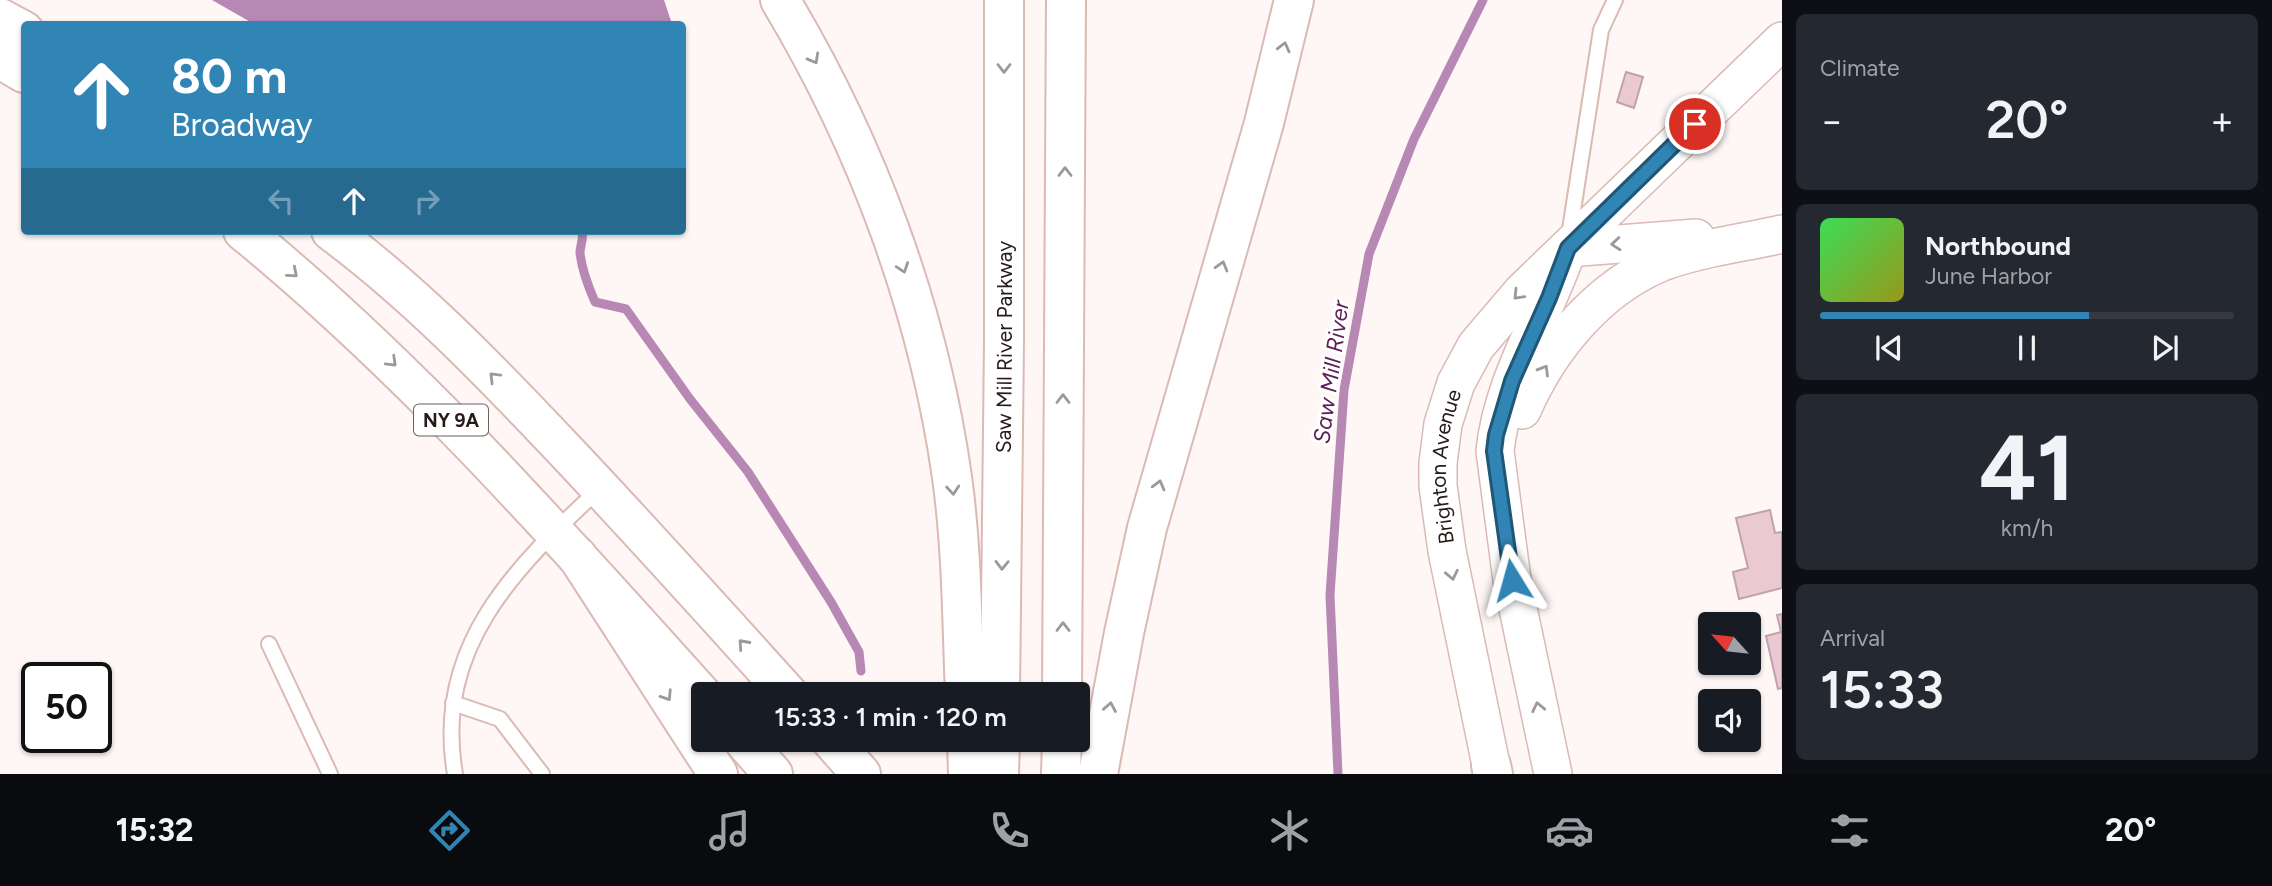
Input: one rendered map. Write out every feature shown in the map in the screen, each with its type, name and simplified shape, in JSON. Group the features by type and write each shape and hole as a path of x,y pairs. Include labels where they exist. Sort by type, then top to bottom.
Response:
{"main road":[{"path":"780,0 822,75 856,144 905,275 924,343 952,478 959,553 964,682"},
{"name":"Saw Mill River Parkway","path":"1000,682 1004,0"},
{"path":"1062,682 1066,0"},
{"path":"1098,774 1147,528 1264,123 1294,0"},
{"path":"0,18 21,29"},
{"path":"1568,248 1776,52"},
{"path":"0,59 21,71"},
{"path":"1568,248 1782,233"},
{"path":"1498,477 1527,399 1556,351 1613,288 1638,273 1687,254 1782,233"},
{"name":"NY 9A","path":"248,235 392,362 461,431 691,683"},
{"name":"NY 9A","path":"336,235 383,272 504,387 777,682"},
{"name":"Brighton Avenue","path":"1553,774 1512,580 1494,451 1506,400 1568,248"},
{"name":"Brighton Avenue","path":"1492,771 1440,508 1439,443 1456,383 1476,346 1516,298 1568,248"},
{"path":"565,544 718,774"},
{"path":"754,752 773,774"},
{"path":"842,752 861,774"},
{"path":"979,752 992,765"},
{"path":"1061,774 1062,752"}],"lane":[{"path":"1568,248 1601,30 1615,0"},
{"path":"455,774 451,729 453,703 460,674 484,618 500,592 565,544 600,488"},
{"path":"269,644 330,774"},
{"path":"453,703 500,719 542,774"}],"shaded area":[{"path":"212,0 664,0 671,21 249,21"}],"building":[{"path":"1626,72 1643,77 1634,108 1617,102"},
{"path":"1770,510 1775,533 1782,532 1782,588 1739,599 1733,572 1748,568 1736,518"},
{"path":"1782,614 1782,688 1778,689 1766,636 1781,632 1777,615"}],"waterway":[{"name":"Saw Mill River","path":"1338,774 1330,595 1344,390 1369,254 1414,139 1483,0"},
{"path":"583,235 581,260 595,302 626,309 690,399 748,472 831,602 859,652 861,671"}],"route":[{"path":"1512,580 1494,451 1512,381 1568,248 1695,124"}]}
